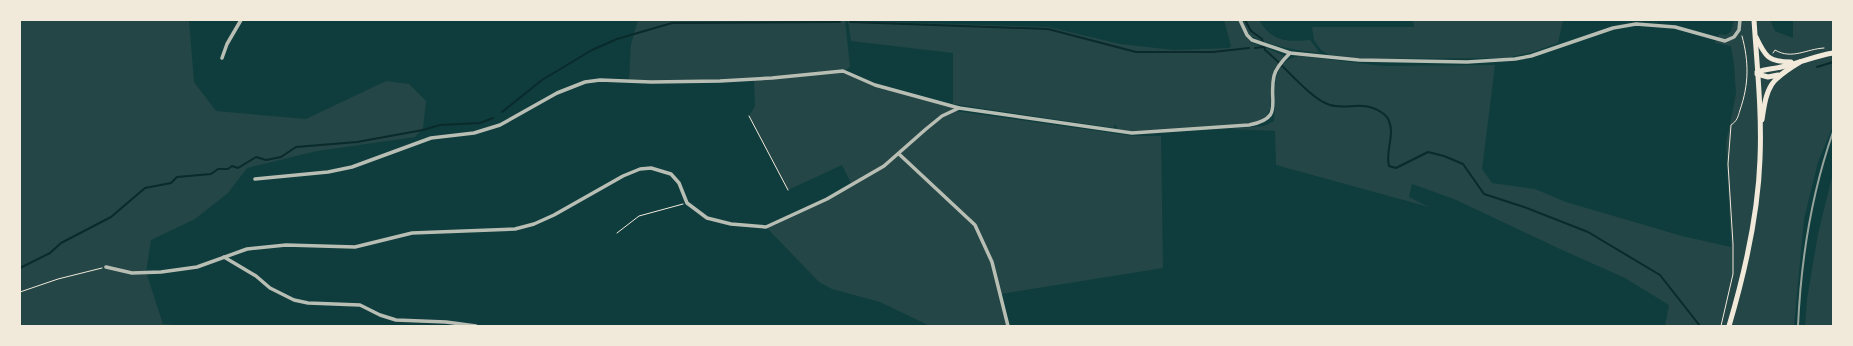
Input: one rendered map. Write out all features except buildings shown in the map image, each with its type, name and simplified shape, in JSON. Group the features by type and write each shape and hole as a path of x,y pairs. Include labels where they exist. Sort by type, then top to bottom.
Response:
{"main road":[{"path":"1729,326 1741,287 1754,221 1760,160 1760,131 1754,20"},
{"path":"1755,35 1764,52 1770,59 1778,62 1800,62"},
{"path":"1757,73 1768,68 1781,67 1816,56 1833,53"},
{"path":"1757,73 1768,77 1779,75 1800,62"},
{"path":"1760,131 1768,91 1779,75"}],"street":[{"path":"222,58 227,44 241,20"},
{"path":"1240,20 1247,35 1256,42 1290,52 1359,60 1474,62 1515,59 1532,56 1613,28 1636,24 1675,27 1725,41 1734,37 1739,30 1740,20"},
{"path":"255,179 328,172 352,167 431,138 474,133 500,125 557,93 585,82 600,80 651,82 720,81 772,78 843,71 876,84 959,108 1132,133 1249,125 1263,123 1271,114 1274,76 1276,70 1290,52"},
{"path":"106,267 132,272 161,272 197,267 247,249 286,245 355,247 412,233 515,229 534,224 554,215 611,182 640,169 646,168 662,170 671,174 679,183 687,203 707,218 731,224 766,228 853,185 884,166 942,116 959,108"},
{"path":"899,154 975,225 992,262 1008,326"},
{"path":"224,257 256,276 270,288 294,300 308,304 360,305 387,318 396,320 446,322 476,326"}],"path":[{"path":"1721,326 1733,274 1734,244 1728,164 1731,125 1736,122 1747,92 1747,61 1742,36 1739,30"},
{"path":"1774,50 1789,56 1803,51 1827,48"},
{"path":"749,116 788,190"},
{"path":"617,233 643,214 655,213 687,203"},
{"path":"20,292 58,279 106,267"}],"shaded area":[{"path":"20,20 189,20 194,82 216,111 306,119 386,81 409,84 426,101 423,128 415,137 317,151 247,168 228,193 195,219 151,240 146,272 163,324 188,326 20,326"},
{"path":"638,20 845,20 850,67 844,71 875,85 959,108 955,111 1133,136 1161,136 1163,268 1001,294 1008,326 930,326 880,302 832,289 819,282 766,227 852,185 842,165 788,190 749,116 755,106 754,80 629,81 631,44"},
{"path":"1224,20 1259,20 1269,33 1275,37 1294,41 1310,40 1320,53 1267,43 1251,36 1252,43 1284,56 1273,73 1270,109 1265,119 1248,124 1133,132 1117,129 1116,125 1114,125 1114,128 953,104 953,53 851,41 848,21 1048,27 1120,44 1174,50 1229,48 1231,46"},
{"path":"1413,20 1563,20 1558,43 1533,52 1506,58 1360,59 1329,55 1321,50 1314,40 1312,27 1414,27"},
{"path":"1734,20 1770,20 1775,31 1793,38 1793,20 1833,20 1833,126 1818,162 1804,219 1794,326 1665,326 1669,305 1625,278 1454,199 1412,184 1409,197 1429,207 1276,165 1275,131 1229,129 1264,126 1274,121 1275,91 1278,72 1282,64 1290,59 1300,56 1383,66 1495,65 1482,169 1492,183 1535,189 1566,202 1682,236 1731,247 1726,143 1736,94 1734,64 1731,46 1715,43 1719,34 1726,35 1731,31"},
{"path":"1833,173 1833,326 1805,326 1807,299 1818,234"}],"waterway":[{"path":"1245,20 1251,31 1262,39 1265,50 1314,96 1330,105 1374,108 1388,118 1391,126 1391,138 1388,155 1389,166 1396,168 1428,152 1444,156 1463,164 1484,194 1524,207 1588,232 1660,275 1700,326"},
{"path":"502,112 542,80 592,50 617,39 672,23 840,22"},
{"path":"850,22 1048,29 1136,52 1213,52 1249,48"},
{"path":"1255,48 1264,47"},
{"path":"1817,67 1833,62"},
{"path":"20,268 50,253 61,243 111,217 145,188 171,183 177,177 211,174 218,169 228,169 232,166 238,168 256,157 266,160 281,157 296,147 357,142 423,130 440,125 480,123 493,118"}],"railway":[{"path":"1798,326 1799,301 1808,228 1819,179 1833,132"}]}
